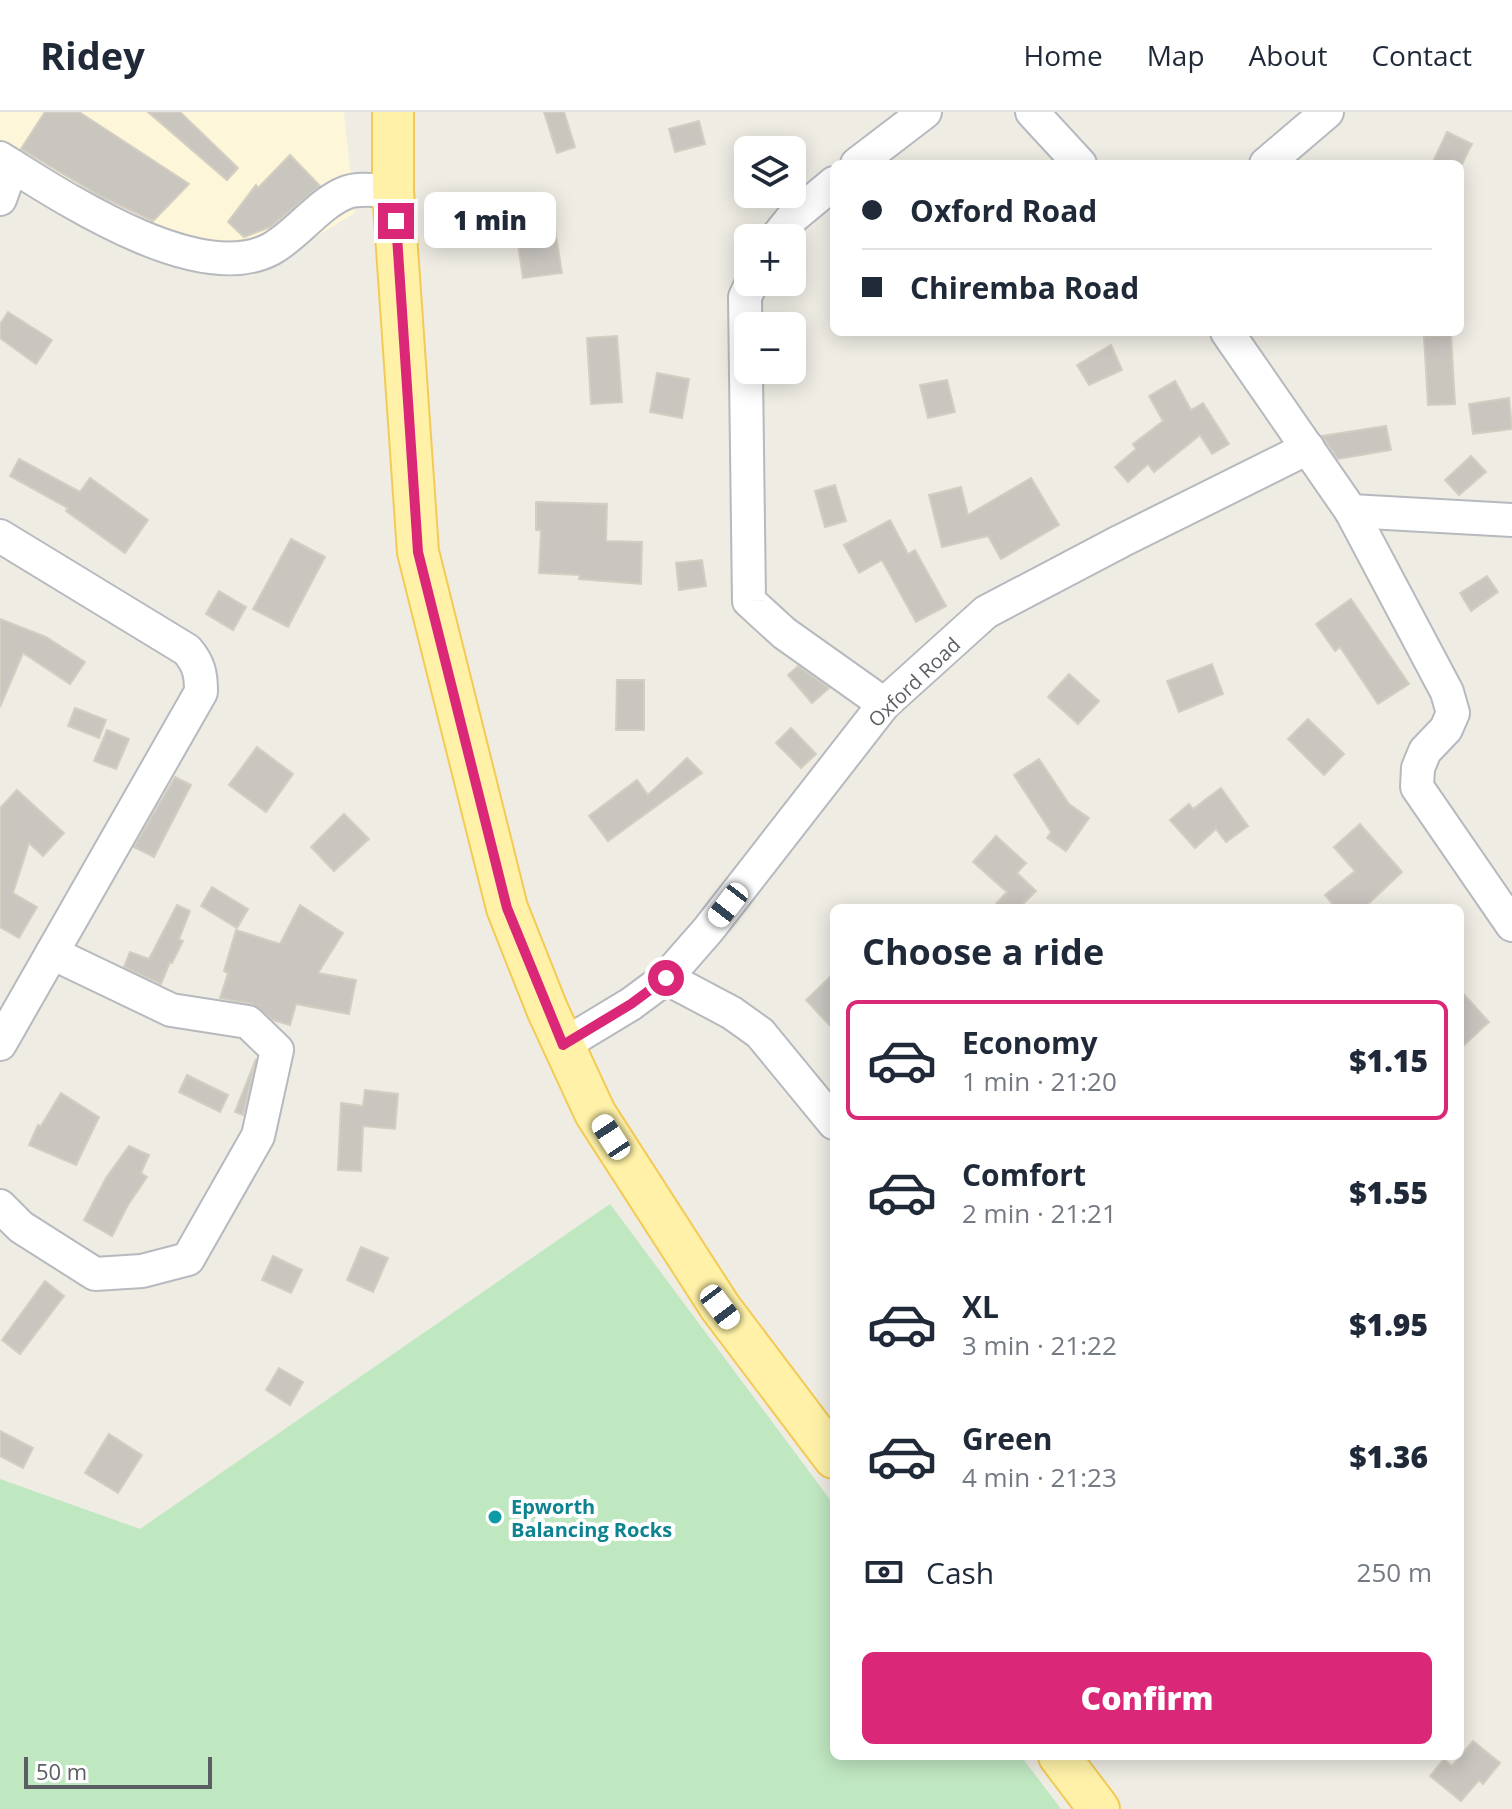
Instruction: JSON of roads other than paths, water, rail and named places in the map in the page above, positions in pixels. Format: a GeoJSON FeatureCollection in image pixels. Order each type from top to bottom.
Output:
{"type":"FeatureCollection","features":[{"type":"Feature","properties":{"kind":"main road"},"geometry":{"type":"LineString","coordinates":[[393,112],[393,191],[418,552],[507,908],[563,1045],[595,1113],[720,1307],[830,1453]]}},
{"type":"Feature","properties":{"kind":"main road"},"geometry":{"type":"LineString","coordinates":[[1062,1760],[1099,1809]]}},
{"type":"Feature","properties":{"kind":"street"},"geometry":{"type":"LineString","coordinates":[[862,160],[925,112]]}},
{"type":"Feature","properties":{"kind":"street"},"geometry":{"type":"LineString","coordinates":[[1032,112],[1076,160]]}},
{"type":"Feature","properties":{"kind":"street"},"geometry":{"type":"LineString","coordinates":[[1271,160],[1327,112]]}},
{"type":"Feature","properties":{"kind":"street"},"geometry":{"type":"LineString","coordinates":[[0,199],[6,162],[142,239],[193,253],[227,257],[267,251],[346,193],[358,190],[393,191]]}},
{"type":"Feature","properties":{"kind":"street"},"geometry":{"type":"LineString","coordinates":[[787,224],[830,186]]}},
{"type":"Feature","properties":{"kind":"street"},"geometry":{"type":"LineString","coordinates":[[745,296],[749,601],[784,633],[884,704]]}},
{"type":"Feature","properties":{"kind":"street"},"geometry":{"type":"LineString","coordinates":[[1230,336],[1351,511],[1447,692],[1453,713],[1446,729],[1425,751],[1418,768],[1417,787],[1512,925]]}},
{"type":"Feature","properties":{"kind":"street","name":"Oxford Road"},"geometry":{"type":"LineString","coordinates":[[563,1045],[631,1004],[666,978],[708,930],[884,704],[986,612],[1308,448]]}},
{"type":"Feature","properties":{"kind":"street"},"geometry":{"type":"LineString","coordinates":[[1351,511],[1512,520]]}},
{"type":"Feature","properties":{"kind":"street"},"geometry":{"type":"LineString","coordinates":[[0,536],[174,642],[196,661],[201,673],[201,692],[194,707],[0,1044]]}},
{"type":"Feature","properties":{"kind":"street"},"geometry":{"type":"LineString","coordinates":[[0,1206],[21,1227],[95,1274],[142,1271],[188,1259],[258,1136],[277,1050],[248,1022],[171,1010],[52,953]]}},
{"type":"Feature","properties":{"kind":"street"},"geometry":{"type":"LineString","coordinates":[[666,978],[732,1013],[760,1033],[830,1118]]}},
{"type":"Feature","properties":{"kind":"place","name":"Epworth Balancing Rocks"},"geometry":{"type":"Point","coordinates":[495,1517]}}]}
